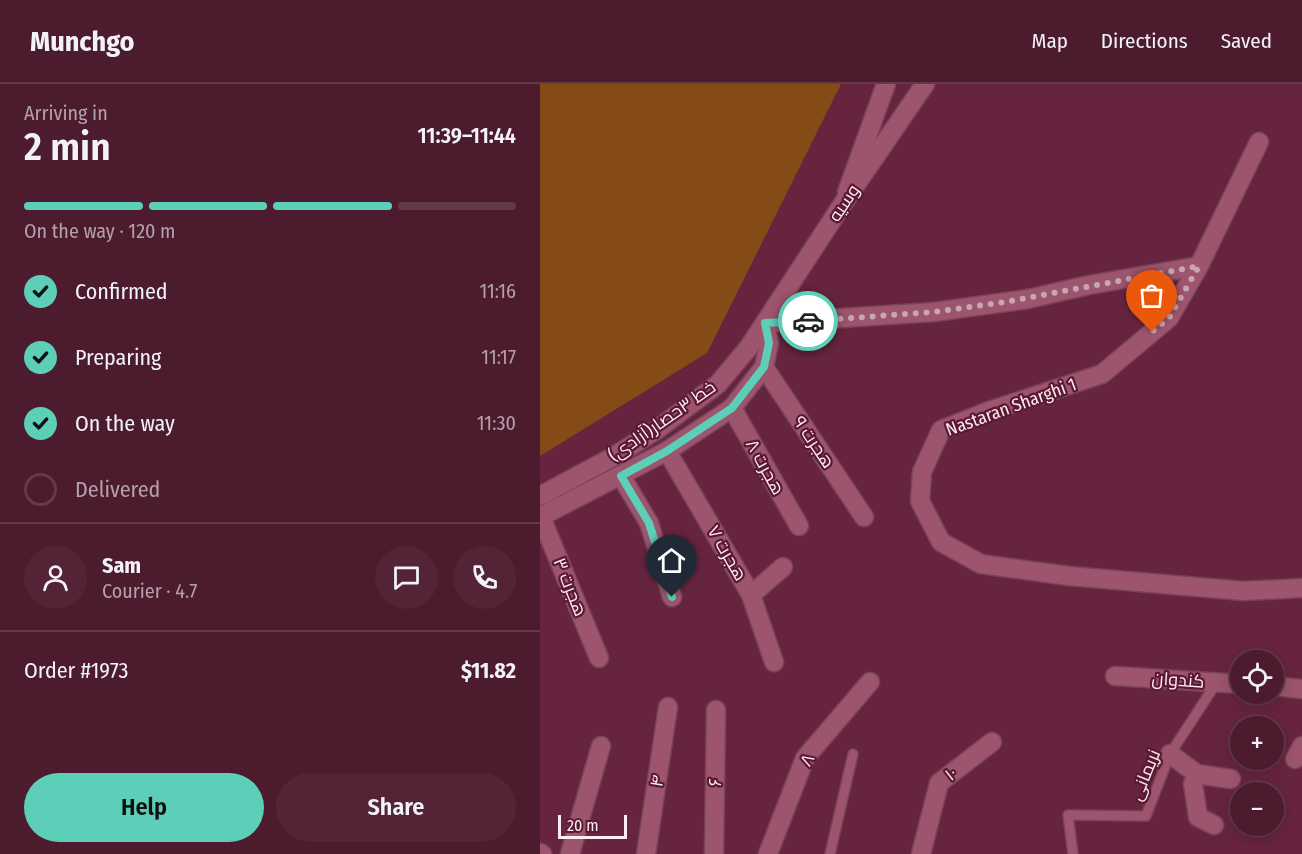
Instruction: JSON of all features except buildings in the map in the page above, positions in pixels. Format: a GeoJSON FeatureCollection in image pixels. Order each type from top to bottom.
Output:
{"type":"FeatureCollection","features":[{"type":"Feature","properties":{"kind":"street"},"geometry":{"type":"LineString","coordinates":[[844,202],[886,84]]}},
{"type":"Feature","properties":{"kind":"street","name":"وسیه"},"geometry":{"type":"LineString","coordinates":[[765,323],[925,84]]}},
{"type":"Feature","properties":{"kind":"street","name":"Nastaran Sharghi 1"},"geometry":{"type":"LineString","coordinates":[[1259,142],[1199,266],[1169,318],[1102,374],[989,411],[941,430],[922,472],[920,501],[941,542],[981,564],[1069,576],[1244,591],[1302,588]]}},
{"type":"Feature","properties":{"kind":"street"},"geometry":{"type":"LineString","coordinates":[[541,517],[667,451],[732,408],[764,367],[769,343],[765,323],[934,312],[1028,298],[1199,266]]}},
{"type":"Feature","properties":{"kind":"street","name":"خط ۳حصار(آزادی)"},"geometry":{"type":"LineString","coordinates":[[540,496],[611,458],[655,430],[718,384],[749,347],[765,323]]}},
{"type":"Feature","properties":{"kind":"street","name":"هجرت ۹"},"geometry":{"type":"LineString","coordinates":[[764,367],[864,517]]}},
{"type":"Feature","properties":{"kind":"street","name":"هجرت ۸"},"geometry":{"type":"LineString","coordinates":[[732,408],[799,526]]}},
{"type":"Feature","properties":{"kind":"street","name":"هجرت ۷"},"geometry":{"type":"LineString","coordinates":[[667,451],[751,595],[774,662]]}},
{"type":"Feature","properties":{"kind":"street"},"geometry":{"type":"LineString","coordinates":[[621,476],[649,523],[672,597]]}},
{"type":"Feature","properties":{"kind":"street","name":"هجرت ۳"},"geometry":{"type":"LineString","coordinates":[[541,517],[599,658]]}},
{"type":"Feature","properties":{"kind":"street"},"geometry":{"type":"LineString","coordinates":[[751,595],[783,567]]}},
{"type":"Feature","properties":{"kind":"street","name":"کندوان"},"geometry":{"type":"LineString","coordinates":[[1115,676],[1230,683]]}},
{"type":"Feature","properties":{"kind":"street","name":"۸"},"geometry":{"type":"LineString","coordinates":[[768,854],[805,758],[870,682]]}},
{"type":"Feature","properties":{"kind":"street"},"geometry":{"type":"LineString","coordinates":[[1284,688],[1302,689]]}},
{"type":"Feature","properties":{"kind":"street","name":"۴"},"geometry":{"type":"LineString","coordinates":[[646,854],[668,707]]}},
{"type":"Feature","properties":{"kind":"street","name":"۶"},"geometry":{"type":"LineString","coordinates":[[714,854],[716,710]]}},
{"type":"Feature","properties":{"kind":"street","name":"۱۰"},"geometry":{"type":"LineString","coordinates":[[921,854],[939,783],[992,742]]}},
{"type":"Feature","properties":{"kind":"street"},"geometry":{"type":"LineString","coordinates":[[570,854],[601,746]]}},
{"type":"Feature","properties":{"kind":"street"},"geometry":{"type":"LineString","coordinates":[[1170,754],[1197,774],[1231,779]]}},
{"type":"Feature","properties":{"kind":"street"},"geometry":{"type":"LineString","coordinates":[[1197,774],[1193,784],[1198,817],[1214,825]]}},
{"type":"Feature","properties":{"kind":"lane","name":"نریمانی"},"geometry":{"type":"LineString","coordinates":[[1073,854],[1068,815],[1146,816],[1170,754],[1217,682]]}},
{"type":"Feature","properties":{"kind":"lane"},"geometry":{"type":"LineString","coordinates":[[830,854],[853,754]]}},
{"type":"Feature","properties":{"kind":"shaded area"},"geometry":{"type":"Polygon","coordinates":[[[540,84],[841,84],[707,353],[540,456],[540,84]]]}},
{"type":"Feature","properties":{"kind":"way so far"},"geometry":{"type":"LineString","coordinates":[[808,321],[934,312],[1005,302],[1199,266],[1169,318],[1152,332]]}},
{"type":"Feature","properties":{"kind":"route"},"geometry":{"type":"LineString","coordinates":[[672,597],[649,523],[621,476],[667,451],[732,408],[764,367],[769,343],[765,323],[808,321]]}}]}
